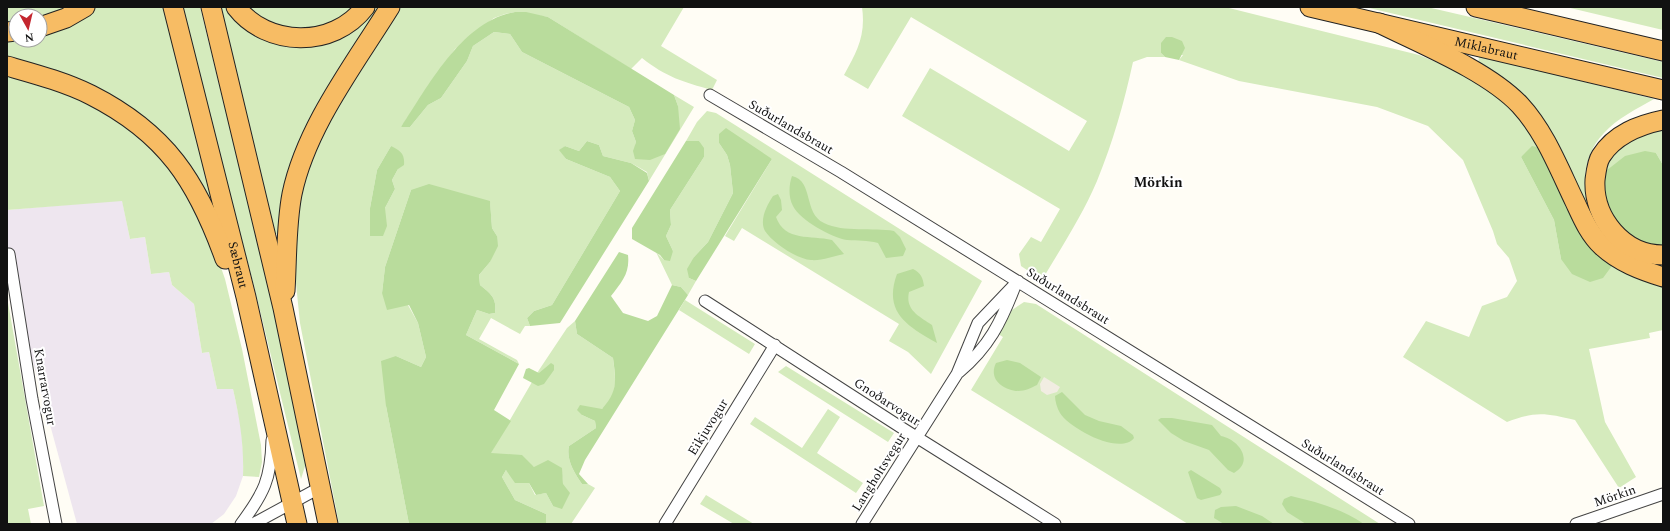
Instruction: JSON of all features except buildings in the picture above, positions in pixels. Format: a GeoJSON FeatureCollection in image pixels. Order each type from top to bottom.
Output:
{"type":"FeatureCollection","features":[{"type":"Feature","properties":{"kind":"highway"},"geometry":{"type":"LineString","coordinates":[[48,24],[66,18],[85,7]]}},
{"type":"Feature","properties":{"kind":"highway","name":"Sæbraut"},"geometry":{"type":"LineString","coordinates":[[173,7],[246,297],[273,423],[297,524]]}},
{"type":"Feature","properties":{"kind":"highway"},"geometry":{"type":"LineString","coordinates":[[211,7],[283,308],[328,524]]}},
{"type":"Feature","properties":{"kind":"highway"},"geometry":{"type":"LineString","coordinates":[[236,7],[242,14],[259,27],[279,36],[301,39],[324,35],[344,26],[365,7]]}},
{"type":"Feature","properties":{"kind":"highway"},"geometry":{"type":"LineString","coordinates":[[283,308],[289,213],[292,194],[303,155],[327,108],[390,7]]}},
{"type":"Feature","properties":{"kind":"highway","name":"Miklabraut"},"geometry":{"type":"LineString","coordinates":[[1310,7],[1663,90]]}},
{"type":"Feature","properties":{"kind":"highway"},"geometry":{"type":"LineString","coordinates":[[1476,7],[1663,51]]}},
{"type":"Feature","properties":{"kind":"highway"},"geometry":{"type":"LineString","coordinates":[[1379,23],[1462,65],[1498,87],[1519,105],[1546,144],[1587,228],[1601,245],[1618,258],[1642,271],[1663,277]]}},
{"type":"Feature","properties":{"kind":"highway"},"geometry":{"type":"LineString","coordinates":[[7,66],[90,94],[139,124],[160,142],[174,158],[190,181],[215,231],[228,268],[246,297]]}},
{"type":"Feature","properties":{"kind":"highway"},"geometry":{"type":"LineString","coordinates":[[1663,120],[1637,126],[1624,133],[1601,156],[1596,173],[1595,187],[1597,204],[1602,217],[1612,231],[1623,241],[1638,250],[1663,255]]}},
{"type":"Feature","properties":{"kind":"highway"},"geometry":{"type":"LineString","coordinates":[[1642,271],[1663,272]]}},
{"type":"Feature","properties":{"kind":"street","name":"Suðurlandsbraut"},"geometry":{"type":"LineString","coordinates":[[710,95],[841,172],[1409,524]]}},
{"type":"Feature","properties":{"kind":"street","name":"Knarrarvogur"},"geometry":{"type":"LineString","coordinates":[[9,254],[32,399],[56,524]]}},
{"type":"Feature","properties":{"kind":"street","name":"Langholtsvegur"},"geometry":{"type":"LineString","coordinates":[[957,374],[973,360],[991,338],[999,324],[1018,281]]}},
{"type":"Feature","properties":{"kind":"street","name":"Langholtsvegur"},"geometry":{"type":"LineString","coordinates":[[862,524],[957,374],[978,323],[1018,281]]}},
{"type":"Feature","properties":{"kind":"street","name":"Gnoðarvogur"},"geometry":{"type":"LineString","coordinates":[[705,301],[1055,524]]}},
{"type":"Feature","properties":{"kind":"street","name":"Eikjuvogur"},"geometry":{"type":"LineString","coordinates":[[665,524],[775,346]]}},
{"type":"Feature","properties":{"kind":"street"},"geometry":{"type":"LineString","coordinates":[[241,524],[261,496],[266,485],[272,457],[273,423]]}},
{"type":"Feature","properties":{"kind":"street"},"geometry":{"type":"LineString","coordinates":[[253,524],[321,487]]}},
{"type":"Feature","properties":{"kind":"street","name":"Mörkin"},"geometry":{"type":"LineString","coordinates":[[1576,524],[1663,494]]}},
{"type":"Feature","properties":{"kind":"shaded area"},"geometry":{"type":"Polygon","coordinates":[[[122,200],[130,239],[145,237],[151,274],[169,272],[172,285],[194,304],[202,353],[209,352],[217,389],[233,389],[241,426],[243,476],[236,496],[224,514],[211,524],[77,524],[7,266],[7,210],[122,200]]]}},
{"type":"Feature","properties":{"kind":"shaded area"},"geometry":{"type":"Polygon","coordinates":[[[1044,377],[1060,387],[1057,392],[1047,395],[1041,391],[1040,384],[1044,377]]]}},
{"type":"Feature","properties":{"kind":"green space"},"geometry":{"type":"Polygon","coordinates":[[[7,7],[70,7],[48,16],[48,8],[8,8],[7,24],[7,7]]]}},
{"type":"Feature","properties":{"kind":"green space"},"geometry":{"type":"Polygon","coordinates":[[[95,7],[164,7],[216,217],[201,187],[161,132],[119,101],[7,59],[7,35],[8,48],[48,48],[48,30],[89,15],[95,7]]]}},
{"type":"Feature","properties":{"kind":"green space"},"geometry":{"type":"Polygon","coordinates":[[[181,7],[200,7],[268,283],[307,460],[301,479],[254,286],[181,7]]]}},
{"type":"Feature","properties":{"kind":"green space"},"geometry":{"type":"Polygon","coordinates":[[[216,7],[225,7],[256,36],[292,45],[370,7],[381,7],[325,94],[292,159],[281,198],[278,234],[272,234],[216,7]]]}},
{"type":"Feature","properties":{"kind":"green space"},"geometry":{"type":"Polygon","coordinates":[[[240,7],[358,7],[324,29],[278,31],[240,7]]]}},
{"type":"Feature","properties":{"kind":"green space"},"geometry":{"type":"Polygon","coordinates":[[[401,7],[684,7],[661,46],[717,80],[712,90],[683,81],[667,74],[642,58],[631,69],[548,17],[515,12],[494,18],[455,49],[401,127],[410,127],[428,105],[441,98],[467,61],[473,46],[494,32],[510,34],[522,52],[629,107],[635,120],[632,131],[636,142],[634,151],[678,106],[674,95],[694,107],[649,181],[647,172],[631,163],[603,156],[599,145],[587,141],[579,151],[565,146],[560,150],[566,159],[610,177],[620,191],[552,305],[534,311],[527,318],[530,326],[525,326],[520,334],[491,318],[479,339],[517,360],[519,364],[466,335],[477,310],[489,314],[495,313],[494,300],[480,285],[479,275],[490,262],[497,236],[492,228],[490,202],[411,190],[385,267],[382,293],[408,305],[418,323],[426,357],[421,367],[396,356],[386,406],[409,524],[339,524],[300,323],[294,264],[295,217],[306,169],[334,113],[401,7]],[[391,146],[377,170],[370,208],[385,208],[395,189],[392,180],[398,169],[391,146]]]}},
{"type":"Feature","properties":{"kind":"green space"},"geometry":{"type":"Polygon","coordinates":[[[862,7],[1225,7],[1419,55],[1484,82],[1525,121],[1541,148],[1521,157],[1554,220],[1561,259],[1614,263],[1663,284],[1663,330],[1649,333],[1650,338],[1589,349],[1605,422],[1636,477],[1619,488],[1575,420],[1541,414],[1525,416],[1507,422],[1403,357],[1426,321],[1469,337],[1482,306],[1507,297],[1517,281],[1509,258],[1497,244],[1463,160],[1428,126],[1377,107],[1239,81],[1179,60],[1183,55],[1161,53],[1165,57],[1147,57],[1133,62],[1118,122],[1097,181],[1078,219],[1042,280],[1021,266],[1019,254],[1031,237],[1041,242],[1060,209],[902,116],[930,68],[1069,151],[1087,121],[911,17],[868,89],[844,75],[859,43],[863,26],[862,7]]]}},
{"type":"Feature","properties":{"kind":"green space"},"geometry":{"type":"Polygon","coordinates":[[[1365,7],[1427,7],[1663,62],[1663,78],[1365,7]]]}},
{"type":"Feature","properties":{"kind":"green space"},"geometry":{"type":"Polygon","coordinates":[[[1566,7],[1663,7],[1663,30],[1566,7]]]}},
{"type":"Feature","properties":{"kind":"green space"},"geometry":{"type":"Polygon","coordinates":[[[515,12],[526,12],[548,17],[674,95],[678,106],[680,129],[665,154],[650,160],[635,159],[633,151],[636,142],[632,131],[635,120],[629,107],[522,52],[510,34],[494,32],[473,46],[467,61],[441,98],[428,105],[410,127],[401,127],[435,75],[463,41],[479,28],[496,18],[515,12]]]}},
{"type":"Feature","properties":{"kind":"green space"},"geometry":{"type":"Polygon","coordinates":[[[1166,37],[1172,37],[1182,41],[1185,48],[1179,60],[1165,57],[1161,53],[1161,43],[1166,37]]]}},
{"type":"Feature","properties":{"kind":"green space"},"geometry":{"type":"Polygon","coordinates":[[[1479,56],[1654,99],[1628,114],[1604,133],[1590,154],[1586,167],[1585,180],[1588,206],[1601,228],[1620,240],[1663,260],[1663,266],[1632,261],[1591,225],[1572,182],[1478,65],[1479,56]]]}},
{"type":"Feature","properties":{"kind":"green space"},"geometry":{"type":"Polygon","coordinates":[[[7,74],[76,98],[119,118],[149,140],[202,213],[225,279],[242,349],[261,445],[262,462],[259,477],[243,476],[241,432],[233,389],[217,389],[209,352],[202,353],[194,304],[172,285],[169,272],[151,274],[145,237],[130,239],[122,201],[7,210],[7,74]]]}},
{"type":"Feature","properties":{"kind":"green space"},"geometry":{"type":"Polygon","coordinates":[[[707,111],[716,113],[982,281],[931,374],[908,352],[889,341],[899,324],[742,228],[734,241],[725,236],[772,159],[719,143],[727,155],[730,165],[733,193],[708,242],[694,257],[689,278],[696,281],[688,295],[681,287],[672,285],[656,252],[664,260],[673,251],[666,236],[671,225],[670,210],[704,157],[699,141],[686,141],[697,122],[707,111]]]}},
{"type":"Feature","properties":{"kind":"green space"},"geometry":{"type":"Polygon","coordinates":[[[726,128],[772,159],[696,281],[689,278],[687,269],[694,257],[708,242],[733,193],[730,165],[727,155],[719,143],[719,134],[726,128]]]}},
{"type":"Feature","properties":{"kind":"green space"},"geometry":{"type":"Polygon","coordinates":[[[1663,130],[1663,165],[1656,153],[1602,174],[1615,149],[1645,131],[1663,130]]]}},
{"type":"Feature","properties":{"kind":"green space"},"geometry":{"type":"Polygon","coordinates":[[[587,141],[599,145],[603,156],[631,163],[647,173],[649,181],[560,323],[530,326],[527,318],[534,311],[552,305],[620,191],[610,177],[566,159],[559,150],[565,146],[579,151],[587,141]]]}},
{"type":"Feature","properties":{"kind":"green space"},"geometry":{"type":"Polygon","coordinates":[[[686,141],[699,141],[704,148],[704,157],[670,210],[671,225],[666,236],[673,251],[670,261],[664,260],[660,255],[632,239],[632,228],[686,141]]]}},
{"type":"Feature","properties":{"kind":"green space"},"geometry":{"type":"Polygon","coordinates":[[[391,146],[403,155],[404,165],[398,169],[392,180],[395,189],[385,208],[387,226],[383,236],[370,236],[370,208],[377,170],[391,146]]]}},
{"type":"Feature","properties":{"kind":"green space"},"geometry":{"type":"Polygon","coordinates":[[[1532,146],[1541,148],[1576,220],[1579,233],[1601,256],[1614,263],[1603,278],[1590,282],[1572,274],[1561,259],[1554,220],[1521,157],[1532,146]]]}},
{"type":"Feature","properties":{"kind":"green space"},"geometry":{"type":"Polygon","coordinates":[[[1645,151],[1656,153],[1663,165],[1663,247],[1638,240],[1624,231],[1608,211],[1604,198],[1602,174],[1625,156],[1645,151]]]}},
{"type":"Feature","properties":{"kind":"green space"},"geometry":{"type":"Polygon","coordinates":[[[792,176],[799,179],[803,184],[810,205],[817,218],[824,223],[840,228],[894,231],[900,237],[906,249],[903,256],[886,258],[878,243],[841,239],[817,228],[802,217],[791,202],[790,183],[792,176]]]}},
{"type":"Feature","properties":{"kind":"green space"},"geometry":{"type":"Polygon","coordinates":[[[429,184],[490,201],[492,228],[497,236],[498,246],[490,262],[479,275],[480,285],[494,300],[495,313],[489,314],[477,310],[466,335],[519,364],[494,410],[511,421],[491,453],[522,455],[534,467],[548,460],[562,468],[563,484],[570,493],[562,509],[553,506],[546,493],[536,495],[529,483],[515,483],[506,470],[502,477],[515,500],[546,514],[546,524],[409,524],[386,406],[381,361],[396,356],[421,367],[426,357],[418,323],[409,305],[387,310],[382,293],[385,267],[411,190],[429,184]]]}},
{"type":"Feature","properties":{"kind":"green space"},"geometry":{"type":"Polygon","coordinates":[[[778,194],[781,200],[782,210],[776,217],[780,225],[792,234],[832,240],[844,254],[819,260],[805,259],[798,257],[773,240],[763,227],[763,217],[773,196],[778,194]]]}},
{"type":"Feature","properties":{"kind":"green space"},"geometry":{"type":"Polygon","coordinates":[[[619,252],[628,255],[628,267],[622,282],[611,296],[623,313],[648,321],[657,316],[672,285],[681,287],[688,295],[585,460],[579,474],[588,484],[582,484],[570,461],[568,451],[569,446],[596,428],[595,421],[582,415],[577,410],[580,405],[602,409],[611,397],[615,385],[615,373],[613,358],[577,334],[575,321],[619,252]]]}},
{"type":"Feature","properties":{"kind":"green space"},"geometry":{"type":"Polygon","coordinates":[[[913,269],[921,276],[924,286],[909,292],[909,303],[914,312],[932,325],[937,343],[907,324],[900,316],[896,308],[893,298],[893,287],[897,274],[913,269]]]}},
{"type":"Feature","properties":{"kind":"green space"},"geometry":{"type":"Polygon","coordinates":[[[7,297],[44,506],[28,509],[31,524],[7,524],[7,297]]]}},
{"type":"Feature","properties":{"kind":"green space"},"geometry":{"type":"Polygon","coordinates":[[[685,300],[755,344],[749,354],[679,310],[685,300]]]}},
{"type":"Feature","properties":{"kind":"green space"},"geometry":{"type":"Polygon","coordinates":[[[1024,302],[1036,304],[1380,524],[1188,524],[971,390],[1003,337],[998,334],[1012,310],[1024,302]]]}},
{"type":"Feature","properties":{"kind":"green space"},"geometry":{"type":"Polygon","coordinates":[[[575,321],[577,334],[613,358],[615,387],[611,400],[606,406],[600,410],[582,415],[595,421],[596,428],[569,446],[568,451],[571,466],[582,484],[588,484],[595,488],[571,524],[546,524],[546,514],[515,500],[502,477],[506,470],[529,483],[535,495],[546,493],[553,506],[563,484],[561,468],[534,467],[490,454],[539,370],[567,328],[575,321]]]}},
{"type":"Feature","properties":{"kind":"green space"},"geometry":{"type":"Polygon","coordinates":[[[1007,360],[1020,363],[1041,377],[1037,385],[1026,390],[1018,391],[1002,386],[998,383],[994,374],[996,363],[1007,360]]]}},
{"type":"Feature","properties":{"kind":"green space"},"geometry":{"type":"Polygon","coordinates":[[[551,363],[554,365],[554,370],[544,384],[538,386],[523,378],[526,369],[529,368],[539,373],[551,363]]]}},
{"type":"Feature","properties":{"kind":"green space"},"geometry":{"type":"Polygon","coordinates":[[[786,366],[894,433],[888,442],[778,372],[786,366]]]}},
{"type":"Feature","properties":{"kind":"green space"},"geometry":{"type":"Polygon","coordinates":[[[1062,392],[1085,415],[1099,421],[1121,426],[1133,435],[1134,438],[1127,443],[1118,444],[1107,442],[1095,438],[1073,426],[1065,419],[1057,407],[1055,396],[1062,392]]]}},
{"type":"Feature","properties":{"kind":"green space"},"geometry":{"type":"Polygon","coordinates":[[[828,409],[840,417],[817,453],[863,483],[856,493],[750,424],[755,417],[802,448],[828,409]]]}},
{"type":"Feature","properties":{"kind":"green space"},"geometry":{"type":"Polygon","coordinates":[[[1161,418],[1172,418],[1212,425],[1221,436],[1233,441],[1238,446],[1244,457],[1243,463],[1234,473],[1228,470],[1209,450],[1184,441],[1171,433],[1158,420],[1161,418]]]}},
{"type":"Feature","properties":{"kind":"green space"},"geometry":{"type":"Polygon","coordinates":[[[1191,470],[1220,488],[1222,492],[1220,495],[1201,500],[1197,498],[1188,472],[1191,470]]]}},
{"type":"Feature","properties":{"kind":"green space"},"geometry":{"type":"Polygon","coordinates":[[[706,495],[754,524],[734,524],[700,504],[706,495]]]}},
{"type":"Feature","properties":{"kind":"green space"},"geometry":{"type":"Polygon","coordinates":[[[1291,496],[1329,507],[1347,514],[1364,524],[1306,524],[1287,512],[1282,504],[1284,499],[1291,496]]]}},
{"type":"Feature","properties":{"kind":"green space"},"geometry":{"type":"Polygon","coordinates":[[[1236,506],[1262,516],[1274,524],[1224,524],[1214,518],[1215,510],[1221,507],[1236,506]]]}},
{"type":"Feature","properties":{"kind":"district","name":"Mörkin"},"geometry":{"type":"Point","coordinates":[1158,182]}}]}
